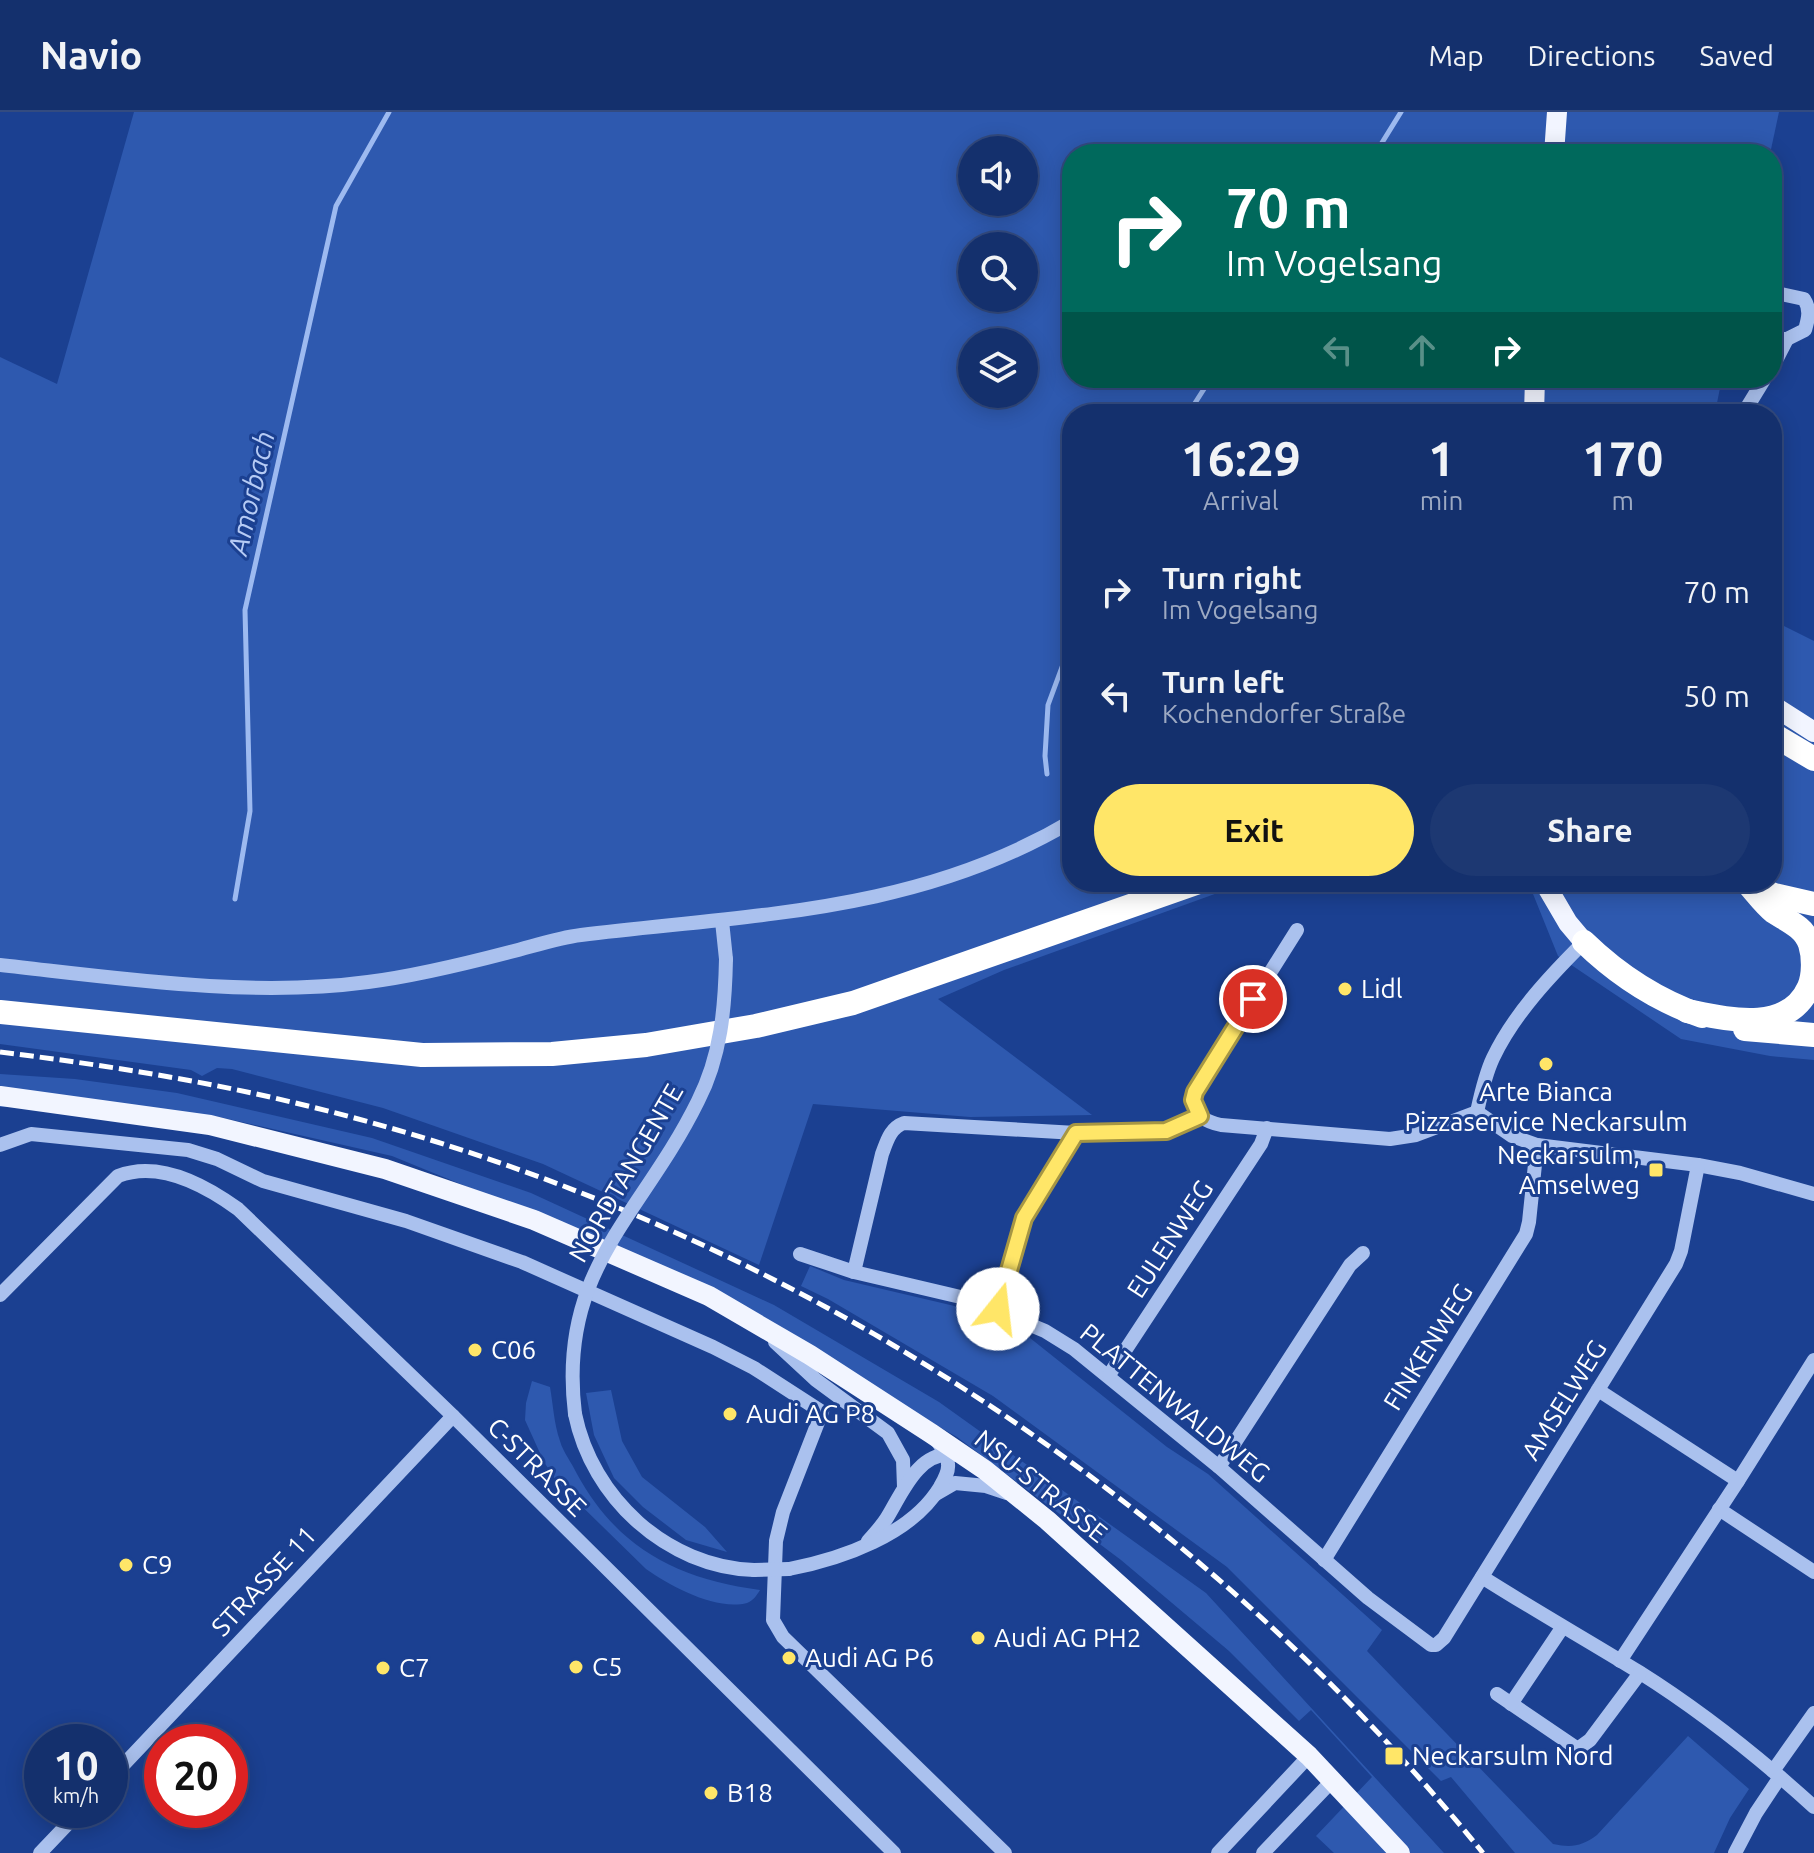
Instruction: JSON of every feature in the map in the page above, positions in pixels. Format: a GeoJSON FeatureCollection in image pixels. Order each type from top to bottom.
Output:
{"type":"FeatureCollection","features":[{"type":"Feature","properties":{"kind":"highway"},"geometry":{"type":"LineString","coordinates":[[1782,740],[1814,759]]}},
{"type":"Feature","properties":{"kind":"highway"},"geometry":{"type":"LineString","coordinates":[[0,1012],[422,1055],[552,1054],[646,1045],[756,1026],[853,1003],[1170,892]]}},
{"type":"Feature","properties":{"kind":"highway"},"geometry":{"type":"LineString","coordinates":[[1687,1011],[1748,1021],[1767,1019],[1785,1014],[1807,992],[1813,970],[1810,943],[1801,930],[1772,911],[1754,892]]}},
{"type":"Feature","properties":{"kind":"highway"},"geometry":{"type":"LineString","coordinates":[[1767,892],[1813,908]]}},
{"type":"Feature","properties":{"kind":"highway"},"geometry":{"type":"LineString","coordinates":[[1584,942],[1631,982],[1687,1011],[1749,1030],[1814,1035]]}},
{"type":"Feature","properties":{"kind":"main road"},"geometry":{"type":"LineString","coordinates":[[1555,144],[1557,112]]}},
{"type":"Feature","properties":{"kind":"main road"},"geometry":{"type":"LineString","coordinates":[[1782,711],[1814,732]]}},
{"type":"Feature","properties":{"kind":"main road"},"geometry":{"type":"LineString","coordinates":[[1550,892],[1568,923],[1584,942]]}},
{"type":"Feature","properties":{"kind":"main road","name":"NSU-STRASSE"},"geometry":{"type":"LineString","coordinates":[[0,1096],[210,1125],[385,1169],[534,1220],[709,1296],[810,1355],[932,1434],[1016,1495],[1309,1756],[1400,1853]]}},
{"type":"Feature","properties":{"kind":"street"},"geometry":{"type":"LineString","coordinates":[[1804,299],[1814,285]]}},
{"type":"Feature","properties":{"kind":"street"},"geometry":{"type":"LineString","coordinates":[[1782,294],[1804,299],[1809,318],[1809,331],[1782,338]]}},
{"type":"Feature","properties":{"kind":"street"},"geometry":{"type":"LineString","coordinates":[[0,965],[220,986],[310,988],[371,982],[576,936],[792,913],[867,900],[960,873],[1062,827]]}},
{"type":"Feature","properties":{"kind":"street","name":"NORDTANGENTE"},"geometry":{"type":"LineString","coordinates":[[722,921],[726,959],[725,1005],[719,1041],[700,1098],[604,1251],[582,1304],[572,1348],[571,1380],[579,1436],[600,1479],[631,1517],[675,1549],[723,1566],[754,1570],[789,1569],[841,1556],[898,1530],[936,1494]]}},
{"type":"Feature","properties":{"kind":"street"},"geometry":{"type":"LineString","coordinates":[[1297,930],[1195,1092],[1193,1100],[1200,1116],[1221,1125],[1390,1139],[1416,1135],[1477,1112]]}},
{"type":"Feature","properties":{"kind":"street"},"geometry":{"type":"LineString","coordinates":[[1477,1112],[1486,1075],[1504,1039],[1537,993],[1584,942]]}},
{"type":"Feature","properties":{"kind":"street"},"geometry":{"type":"LineString","coordinates":[[1477,1112],[1512,1136],[1537,1145],[1698,1165],[1740,1173],[1814,1194]]}},
{"type":"Feature","properties":{"kind":"street"},"geometry":{"type":"LineString","coordinates":[[854,1272],[882,1154],[888,1137],[898,1125],[1076,1133],[1158,1132],[1184,1125],[1200,1116]]}},
{"type":"Feature","properties":{"kind":"street","name":"EULENWEG"},"geometry":{"type":"LineString","coordinates":[[1109,1375],[1261,1144],[1267,1128]]}},
{"type":"Feature","properties":{"kind":"street"},"geometry":{"type":"LineString","coordinates":[[998,1309],[1024,1218],[1076,1133]]}},
{"type":"Feature","properties":{"kind":"street"},"geometry":{"type":"LineString","coordinates":[[0,1145],[31,1134],[188,1150],[217,1159],[263,1181],[406,1221],[522,1262],[713,1347],[754,1368],[822,1412],[783,1512],[776,1541],[773,1620],[783,1637],[1005,1853]]}},
{"type":"Feature","properties":{"kind":"street","name":"FINKENWEG"},"geometry":{"type":"LineString","coordinates":[[1324,1560],[1526,1234],[1537,1145]]}},
{"type":"Feature","properties":{"kind":"street","name":"AMSELWEG"},"geometry":{"type":"LineString","coordinates":[[1436,1645],[1444,1638],[1676,1264],[1698,1165]]}},
{"type":"Feature","properties":{"kind":"street","name":"C-STRASSE"},"geometry":{"type":"LineString","coordinates":[[0,1295],[118,1176],[144,1170],[208,1187],[228,1202],[453,1416],[894,1853]]}},
{"type":"Feature","properties":{"kind":"street"},"geometry":{"type":"LineString","coordinates":[[1219,1467],[1350,1265],[1363,1253]]}},
{"type":"Feature","properties":{"kind":"street","name":"PLATTENWALDWEG"},"geometry":{"type":"LineString","coordinates":[[800,1254],[854,1272],[969,1299],[1045,1331],[1109,1375],[1368,1598],[1431,1645],[1436,1645]]}},
{"type":"Feature","properties":{"kind":"street"},"geometry":{"type":"LineString","coordinates":[[754,1322],[816,1380],[888,1433],[903,1460],[904,1487]]}},
{"type":"Feature","properties":{"kind":"street"},"geometry":{"type":"LineString","coordinates":[[1620,1661],[1812,1368]]}},
{"type":"Feature","properties":{"kind":"street"},"geometry":{"type":"LineString","coordinates":[[1598,1390],[1738,1481]]}},
{"type":"Feature","properties":{"kind":"street","name":"STRASSE 11"},"geometry":{"type":"LineString","coordinates":[[128,1760],[453,1416]]}},
{"type":"Feature","properties":{"kind":"street"},"geometry":{"type":"LineString","coordinates":[[932,1434],[946,1454],[949,1465],[936,1494]]}},
{"type":"Feature","properties":{"kind":"street"},"geometry":{"type":"LineString","coordinates":[[865,1544],[887,1520],[904,1487],[925,1464],[946,1454],[968,1458]]}},
{"type":"Feature","properties":{"kind":"street"},"geometry":{"type":"LineString","coordinates":[[936,1494],[955,1483],[986,1486],[1016,1495]]}},
{"type":"Feature","properties":{"kind":"street"},"geometry":{"type":"LineString","coordinates":[[1719,1509],[1814,1572]]}},
{"type":"Feature","properties":{"kind":"street"},"geometry":{"type":"LineString","coordinates":[[1482,1577],[1640,1673],[1709,1720],[1814,1807]]}},
{"type":"Feature","properties":{"kind":"street"},"geometry":{"type":"LineString","coordinates":[[1511,1704],[1562,1628]]}},
{"type":"Feature","properties":{"kind":"street"},"geometry":{"type":"LineString","coordinates":[[1497,1694],[1579,1748],[1590,1740],[1640,1673]]}},
{"type":"Feature","properties":{"kind":"street"},"geometry":{"type":"LineString","coordinates":[[1735,1853],[1776,1774],[1814,1713]]}},
{"type":"Feature","properties":{"kind":"street"},"geometry":{"type":"LineString","coordinates":[[1218,1853],[1309,1756]]}},
{"type":"Feature","properties":{"kind":"street"},"geometry":{"type":"LineString","coordinates":[[1263,1853],[1333,1780]]}},
{"type":"Feature","properties":{"kind":"street"},"geometry":{"type":"LineString","coordinates":[[40,1853],[64,1828]]}},
{"type":"Feature","properties":{"kind":"shaded area"},"geometry":{"type":"Polygon","coordinates":[[[134,112],[1779,112],[1772,144],[1062,144],[1062,388],[1720,388],[1717,404],[1062,404],[1062,892],[1220,892],[1004,970],[938,999],[1092,1115],[970,1117],[813,1104],[759,1265],[543,1164],[383,1108],[232,1069],[217,1068],[202,1076],[191,1070],[0,1044],[0,357],[57,384],[134,112]]]}},
{"type":"Feature","properties":{"kind":"shaded area"},"geometry":{"type":"Polygon","coordinates":[[[1782,625],[1814,641],[1814,1060],[1770,1056],[1681,1039],[1558,956],[1532,892],[1782,892],[1782,625]]]}},
{"type":"Feature","properties":{"kind":"shaded area"},"geometry":{"type":"Polygon","coordinates":[[[0,1074],[75,1079],[177,1093],[372,1138],[531,1193],[774,1305],[939,1402],[1206,1593],[1444,1853],[1334,1853],[1316,1836],[1372,1777],[1311,1710],[1299,1721],[1229,1651],[1121,1560],[957,1437],[861,1382],[546,1219],[392,1156],[215,1116],[116,1106],[0,1107],[0,1074]]]}},
{"type":"Feature","properties":{"kind":"shaded area"},"geometry":{"type":"Polygon","coordinates":[[[810,1266],[844,1280],[980,1312],[1030,1338],[1167,1447],[1208,1474],[1382,1630],[1367,1651],[1553,1844],[1576,1845],[1597,1835],[1688,1736],[1749,1789],[1730,1818],[1714,1853],[1515,1853],[1451,1777],[1441,1781],[1227,1567],[993,1396],[801,1286],[810,1266]]]}},
{"type":"Feature","properties":{"kind":"shaded area"},"geometry":{"type":"Polygon","coordinates":[[[532,1381],[550,1387],[556,1428],[563,1449],[593,1500],[611,1522],[631,1541],[677,1568],[703,1578],[760,1590],[753,1599],[735,1605],[722,1603],[668,1583],[646,1569],[557,1482],[525,1420],[532,1381]]]}},
{"type":"Feature","properties":{"kind":"shaded area"},"geometry":{"type":"Polygon","coordinates":[[[611,1390],[622,1441],[642,1477],[705,1527],[727,1552],[686,1540],[643,1507],[614,1478],[594,1435],[586,1393],[611,1390]]]}},
{"type":"Feature","properties":{"kind":"waterway","name":"Amorbach"},"geometry":{"type":"LineString","coordinates":[[235,899],[250,811],[245,610],[336,206],[389,112]]}},
{"type":"Feature","properties":{"kind":"waterway"},"geometry":{"type":"LineString","coordinates":[[1381,144],[1401,112]]}},
{"type":"Feature","properties":{"kind":"waterway"},"geometry":{"type":"LineString","coordinates":[[1194,404],[1205,388]]}},
{"type":"Feature","properties":{"kind":"waterway"},"geometry":{"type":"LineString","coordinates":[[1047,774],[1048,705],[1062,667]]}},
{"type":"Feature","properties":{"kind":"railway"},"geometry":{"type":"LineString","coordinates":[[0,1052],[155,1074],[270,1097],[478,1155],[644,1219],[803,1295],[956,1384],[1102,1485],[1238,1597],[1366,1720],[1483,1853]]}},
{"type":"Feature","properties":{"kind":"place","name":"Lidl"},"geometry":{"type":"Point","coordinates":[1345,989]}},
{"type":"Feature","properties":{"kind":"place","name":"Arte Bianca Pizzaservice Neckarsulm"},"geometry":{"type":"Point","coordinates":[1546,1064]}},
{"type":"Feature","properties":{"kind":"place","name":"Neckarsulm, Amselweg"},"geometry":{"type":"Point","coordinates":[1656,1170]}},
{"type":"Feature","properties":{"kind":"place","name":"C06"},"geometry":{"type":"Point","coordinates":[475,1350]}},
{"type":"Feature","properties":{"kind":"place","name":"Audi AG P8"},"geometry":{"type":"Point","coordinates":[730,1414]}},
{"type":"Feature","properties":{"kind":"place","name":"C9"},"geometry":{"type":"Point","coordinates":[126,1565]}},
{"type":"Feature","properties":{"kind":"place","name":"Audi AG PH2"},"geometry":{"type":"Point","coordinates":[978,1638]}},
{"type":"Feature","properties":{"kind":"place","name":"Audi AG P6"},"geometry":{"type":"Point","coordinates":[789,1658]}},
{"type":"Feature","properties":{"kind":"place","name":"C5"},"geometry":{"type":"Point","coordinates":[576,1667]}},
{"type":"Feature","properties":{"kind":"place","name":"C7"},"geometry":{"type":"Point","coordinates":[383,1668]}},
{"type":"Feature","properties":{"kind":"place","name":"Neckarsulm Nord"},"geometry":{"type":"Point","coordinates":[1394,1756]}},
{"type":"Feature","properties":{"kind":"place","name":"B18"},"geometry":{"type":"Point","coordinates":[711,1793]}},
{"type":"Feature","properties":{"kind":"route"},"geometry":{"type":"LineString","coordinates":[[998,1309],[1024,1218],[1076,1133],[1166,1131],[1200,1116],[1194,1106],[1195,1092],[1253,999]]}}]}
